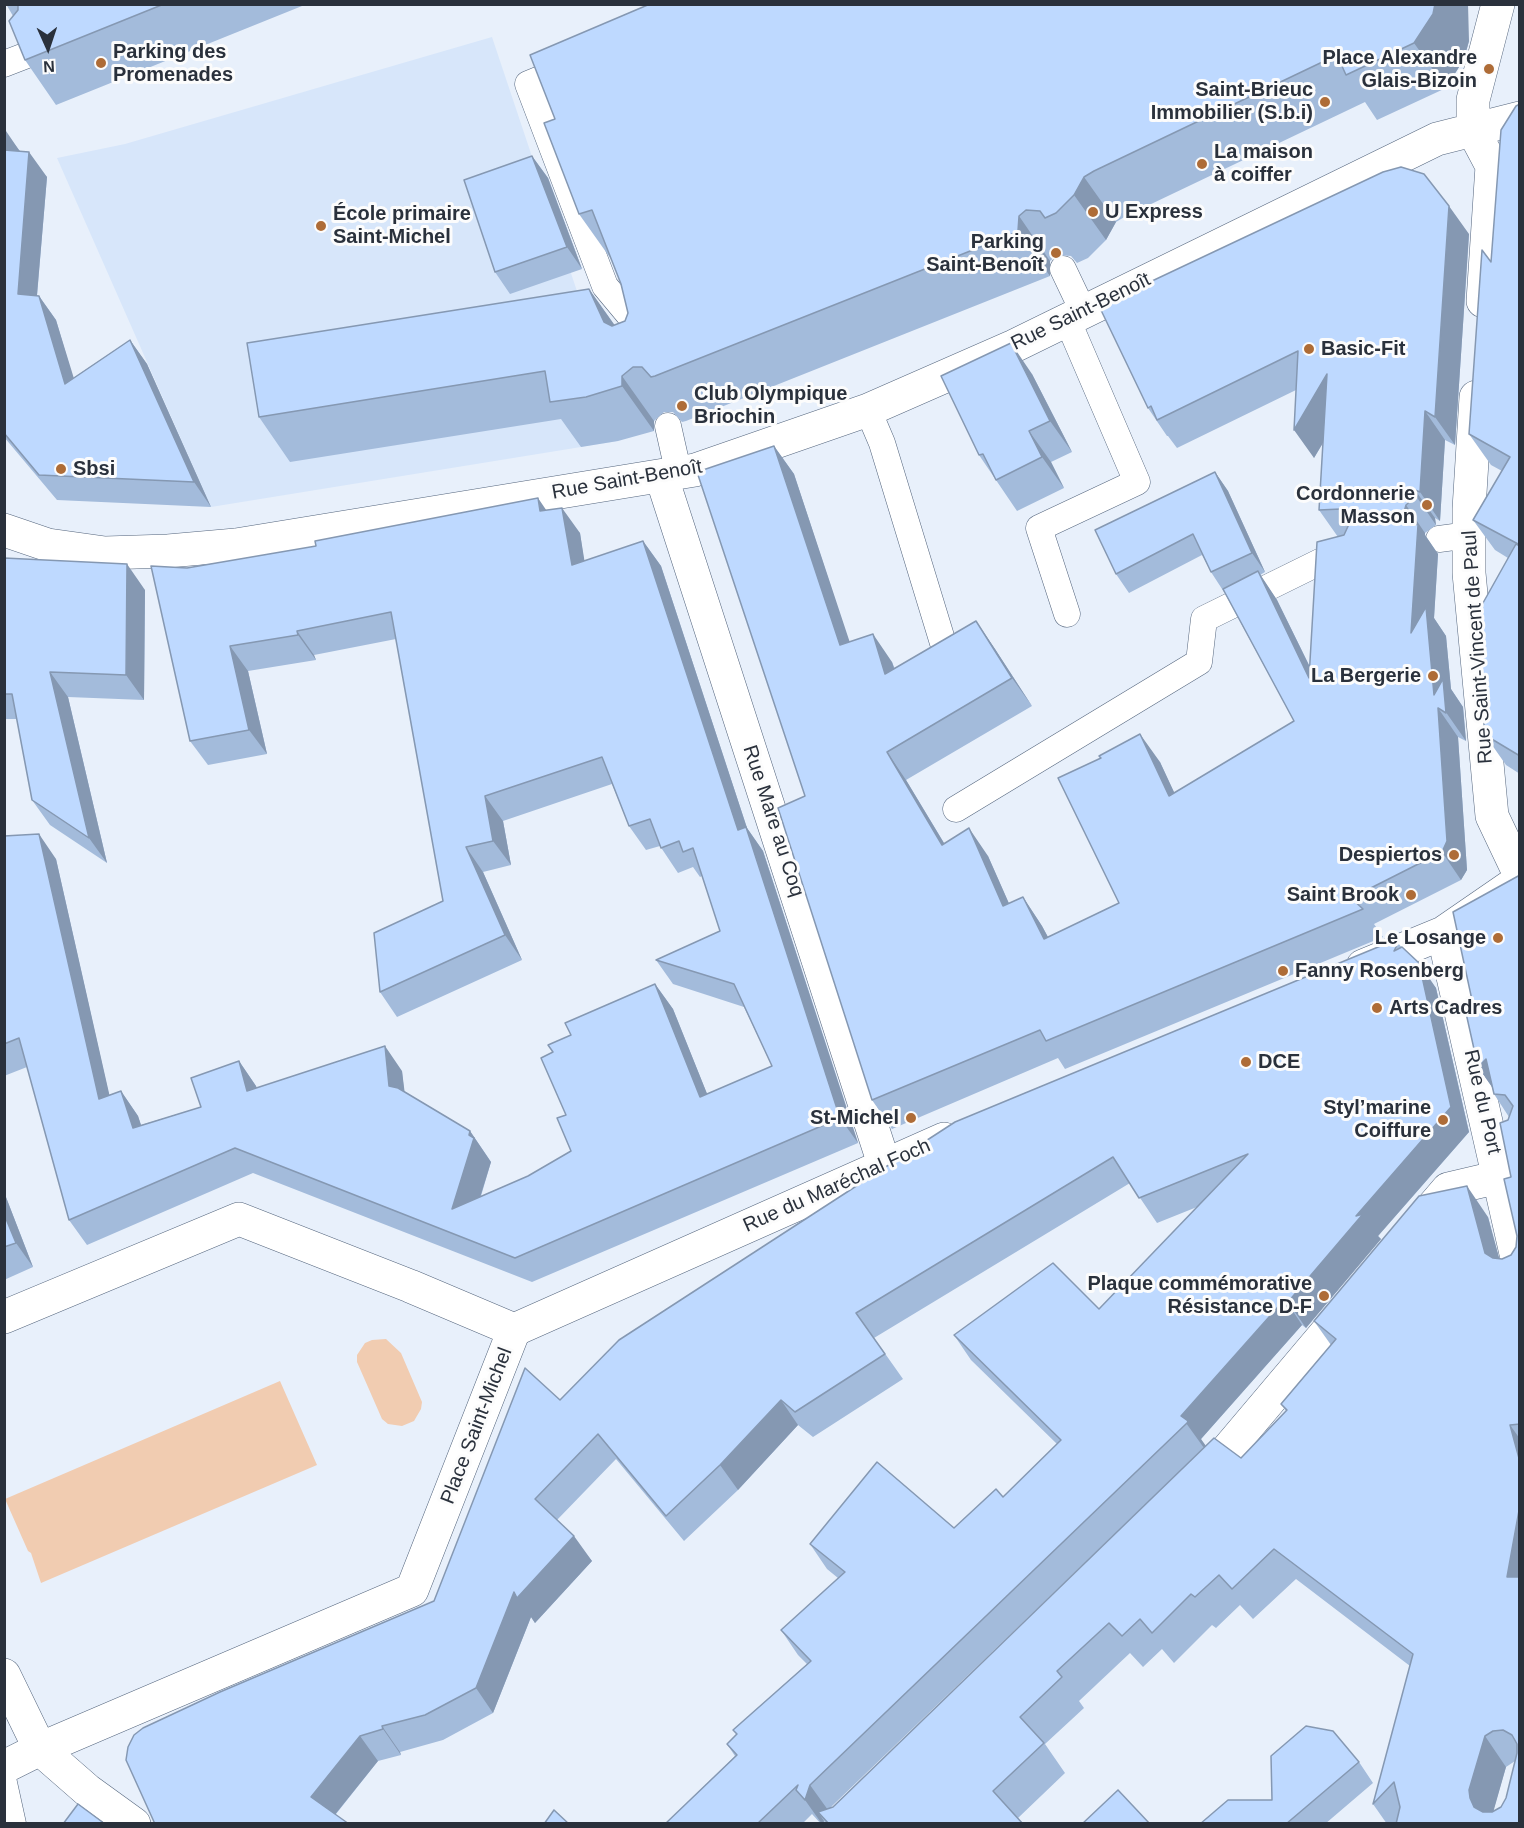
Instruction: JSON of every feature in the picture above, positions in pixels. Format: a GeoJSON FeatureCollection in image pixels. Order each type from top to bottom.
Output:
{"type":"FeatureCollection","features":[{"type":"Feature","properties":{"kind":"street"},"geometry":{"type":"LineString","coordinates":[[1481,332],[1492,166],[1473,130],[1473,100],[1498,4]]}},
{"type":"Feature","properties":{"kind":"street","name":"Rue Saint-Benoît"},"geometry":{"type":"LineString","coordinates":[[5,530],[48,544],[105,553],[236,545],[670,476],[721,463],[868,410],[1014,346],[1437,139],[1520,118]]}},
{"type":"Feature","properties":{"kind":"street","name":"Rue Saint-Vincent de Paul"},"geometry":{"type":"LineString","coordinates":[[1478,367],[1454,537],[1469,573],[1492,816],[1520,875]]}},
{"type":"Feature","properties":{"kind":"street","name":"Rue Mare au Coq"},"geometry":{"type":"LineString","coordinates":[[670,476],[884,1164]]}},
{"type":"Feature","properties":{"kind":"street"},"geometry":{"type":"LineString","coordinates":[[1332,978],[1443,933],[1520,880]]}},
{"type":"Feature","properties":{"kind":"street","name":"Rue du Port"},"geometry":{"type":"LineString","coordinates":[[1443,933],[1501,1142],[1499,1177],[1520,1271]]}},
{"type":"Feature","properties":{"kind":"street","name":"Rue du Maréchal Foch"},"geometry":{"type":"LineString","coordinates":[[513,1330],[884,1164],[972,1128]]}},
{"type":"Feature","properties":{"kind":"street"},"geometry":{"type":"LineString","coordinates":[[1402,1243],[1448,1189],[1499,1177]]}},
{"type":"Feature","properties":{"kind":"street","name":"Place Saint-Michel"},"geometry":{"type":"LineString","coordinates":[[4,1317],[239,1219],[513,1330],[412,1590],[40,1749],[4,1767]]}},
{"type":"Feature","properties":{"kind":"street"},"geometry":{"type":"LineString","coordinates":[[1175,1502],[1218,1461],[1371,1279]]}},
{"type":"Feature","properties":{"kind":"street"},"geometry":{"type":"LineString","coordinates":[[4,1675],[40,1749],[87,1790],[134,1824]]}},
{"type":"Feature","properties":{"kind":"lane"},"geometry":{"type":"LineString","coordinates":[[4,64],[35,52]]}},
{"type":"Feature","properties":{"kind":"lane"},"geometry":{"type":"LineString","coordinates":[[592,57],[528,84],[605,286],[630,316],[645,356]]}},
{"type":"Feature","properties":{"kind":"lane"},"geometry":{"type":"LineString","coordinates":[[1063,269],[1075,315],[1137,482],[1039,528],[1067,614]]}},
{"type":"Feature","properties":{"kind":"lane"},"geometry":{"type":"LineString","coordinates":[[868,410],[882,443],[943,643]]}},
{"type":"Feature","properties":{"kind":"lane"},"geometry":{"type":"LineString","coordinates":[[668,426],[670,476]]}},
{"type":"Feature","properties":{"kind":"lane"},"geometry":{"type":"LineString","coordinates":[[956,809],[1198,662],[1204,619],[1338,553],[1355,551]]}},
{"type":"Feature","properties":{"kind":"lane"},"geometry":{"type":"LineString","coordinates":[[4,1783],[13,1824]]}},
{"type":"Feature","properties":{"kind":"shaded area","name":"École primaire Saint-Michel"},"geometry":{"type":"Polygon","coordinates":[[[492,37],[593,339],[618,441],[211,507],[57,158],[125,144],[492,37]]]}},
{"type":"Feature","properties":{"kind":"shaded area"},"geometry":{"type":"Polygon","coordinates":[[[386,1339],[401,1353],[422,1402],[414,1421],[402,1426],[388,1424],[382,1419],[357,1362],[357,1355],[365,1343],[386,1339]]]}},
{"type":"Feature","properties":{"kind":"shaded area"},"geometry":{"type":"Polygon","coordinates":[[[280,1381],[317,1465],[41,1583],[31,1553],[28,1551],[5,1499],[280,1381]]]}},
{"type":"Feature","properties":{"kind":"building"},"geometry":{"type":"Polygon","coordinates":[[[18,4],[164,4],[25,60],[9,21],[18,10],[18,4]]]}},
{"type":"Feature","properties":{"kind":"building"},"geometry":{"type":"Polygon","coordinates":[[[650,4],[1435,4],[1433,14],[1414,43],[1346,75],[1337,55],[1094,171],[1084,177],[1074,195],[1056,213],[1045,218],[1040,211],[1026,210],[1019,216],[1018,231],[1008,236],[655,376],[651,377],[642,367],[633,367],[622,376],[622,386],[586,397],[550,402],[545,371],[259,417],[247,343],[589,289],[604,322],[612,326],[625,321],[628,313],[621,284],[592,210],[579,214],[544,123],[555,119],[530,55],[650,4]]]}},
{"type":"Feature","properties":{"kind":"building"},"geometry":{"type":"Polygon","coordinates":[[[1520,104],[1520,545],[1473,520],[1510,457],[1469,434],[1482,250],[1491,262],[1501,130],[1516,106],[1520,104]]]}},
{"type":"Feature","properties":{"kind":"building"},"geometry":{"type":"Polygon","coordinates":[[[4,150],[29,152],[18,294],[39,296],[65,384],[130,340],[194,482],[39,475],[4,433],[4,150]]]}},
{"type":"Feature","properties":{"kind":"building"},"geometry":{"type":"Polygon","coordinates":[[[532,156],[567,247],[495,272],[464,180],[532,156]]]}},
{"type":"Feature","properties":{"kind":"building"},"geometry":{"type":"Polygon","coordinates":[[[1401,167],[1424,174],[1449,206],[1435,417],[1425,411],[1420,492],[1415,490],[1416,496],[1406,505],[1404,512],[1408,520],[1418,525],[1411,633],[1426,607],[1434,695],[1443,679],[1446,713],[1438,708],[1447,841],[1442,852],[1351,898],[1363,909],[1046,1041],[1040,1030],[872,1100],[778,808],[805,796],[697,472],[774,446],[840,645],[873,634],[885,674],[976,621],[1012,678],[887,752],[942,845],[969,828],[1003,906],[1023,897],[1044,939],[1119,903],[1058,778],[1101,758],[1099,756],[1140,734],[1169,796],[1294,721],[1223,589],[1258,571],[1309,678],[1317,542],[1344,535],[1350,522],[1347,513],[1341,509],[1319,510],[1327,374],[1294,430],[1298,351],[1157,420],[1151,406],[1148,408],[1099,306],[1383,172],[1401,167]]]}},
{"type":"Feature","properties":{"kind":"building"},"geometry":{"type":"Polygon","coordinates":[[[1011,343],[1050,421],[1029,431],[1042,457],[996,480],[983,454],[979,455],[941,376],[1011,343]]]}},
{"type":"Feature","properties":{"kind":"building"},"geometry":{"type":"Polygon","coordinates":[[[1215,472],[1252,553],[1211,572],[1193,534],[1116,574],[1095,530],[1215,472]]]}},
{"type":"Feature","properties":{"kind":"building"},"geometry":{"type":"Polygon","coordinates":[[[538,498],[540,511],[562,508],[572,565],[643,541],[738,830],[746,827],[840,1118],[515,1258],[235,1148],[69,1220],[19,1038],[4,1044],[4,836],[39,834],[99,1099],[121,1091],[133,1128],[201,1107],[191,1078],[239,1061],[247,1091],[385,1046],[389,1086],[398,1088],[470,1131],[469,1135],[474,1138],[452,1209],[528,1176],[571,1151],[557,1118],[566,1115],[541,1058],[553,1052],[548,1045],[571,1035],[565,1023],[655,984],[700,1097],[772,1066],[734,984],[656,960],[720,931],[693,848],[683,852],[679,841],[661,848],[650,819],[629,826],[602,757],[485,796],[493,841],[466,847],[505,935],[380,992],[374,933],[443,901],[391,612],[297,631],[298,635],[230,646],[249,730],[190,741],[151,566],[187,568],[316,546],[315,541],[538,498]]]}},
{"type":"Feature","properties":{"kind":"building"},"geometry":{"type":"Polygon","coordinates":[[[1516,544],[1520,546],[1520,756],[1485,735],[1474,619],[1516,544]]]}},
{"type":"Feature","properties":{"kind":"building"},"geometry":{"type":"Polygon","coordinates":[[[4,558],[127,564],[126,675],[50,672],[89,838],[32,800],[12,694],[4,694],[4,558]]]}},
{"type":"Feature","properties":{"kind":"building"},"geometry":{"type":"Polygon","coordinates":[[[1520,875],[1520,1424],[1510,1425],[1520,1462],[1520,1505],[1507,1577],[1520,1577],[1520,1824],[1396,1824],[1400,1807],[1394,1782],[1373,1804],[1413,1654],[1274,1549],[1232,1589],[1219,1575],[1195,1597],[1191,1594],[1152,1633],[1140,1619],[1122,1636],[1109,1623],[1057,1671],[1062,1677],[1020,1717],[1044,1743],[993,1791],[1023,1824],[829,1824],[818,1812],[833,1807],[1214,1438],[1241,1458],[1287,1410],[1281,1404],[1336,1339],[1314,1321],[1419,1196],[1467,1186],[1485,1253],[1493,1258],[1502,1259],[1511,1255],[1516,1247],[1517,1236],[1504,1179],[1511,1177],[1500,1123],[1508,1120],[1513,1106],[1505,1095],[1494,1094],[1486,1059],[1478,1067],[1464,1004],[1475,1014],[1453,912],[1520,875]],[[1503,1730],[1493,1731],[1485,1736],[1469,1790],[1474,1807],[1483,1812],[1492,1812],[1501,1807],[1506,1798],[1517,1753],[1517,1744],[1512,1735],[1503,1730]]]}},
{"type":"Feature","properties":{"kind":"building"},"geometry":{"type":"Polygon","coordinates":[[[1395,940],[1398,943],[1394,951],[1402,947],[1419,963],[1451,1107],[1356,1216],[1363,1214],[1288,1302],[1285,1299],[1181,1416],[1188,1421],[1187,1423],[810,1785],[805,1800],[796,1790],[798,1785],[757,1824],[665,1824],[737,1755],[727,1744],[737,1734],[733,1730],[811,1661],[781,1630],[845,1572],[810,1544],[877,1462],[954,1528],[996,1489],[1003,1497],[1061,1440],[954,1335],[1053,1263],[1099,1309],[1248,1154],[1139,1198],[1113,1157],[856,1313],[885,1354],[795,1412],[781,1400],[720,1465],[666,1516],[598,1434],[535,1499],[574,1536],[517,1598],[514,1592],[476,1688],[425,1715],[382,1726],[383,1729],[360,1736],[311,1797],[349,1824],[155,1824],[126,1760],[128,1747],[134,1735],[143,1728],[220,1692],[434,1601],[525,1368],[560,1400],[619,1340],[955,1122],[1395,940]]]}},
{"type":"Feature","properties":{"kind":"building"},"geometry":{"type":"Polygon","coordinates":[[[4,1214],[16,1243],[4,1247],[4,1214]]]}},
{"type":"Feature","properties":{"kind":"building"},"geometry":{"type":"Polygon","coordinates":[[[1306,1726],[1333,1731],[1359,1762],[1286,1824],[1200,1824],[1228,1800],[1272,1800],[1271,1756],[1306,1726]]]}},
{"type":"Feature","properties":{"kind":"building"},"geometry":{"type":"Polygon","coordinates":[[[1118,1790],[1150,1824],[1082,1824],[1118,1790]]]}},
{"type":"Feature","properties":{"kind":"building"},"geometry":{"type":"Polygon","coordinates":[[[78,1804],[105,1824],[63,1824],[78,1804]]]}},
{"type":"Feature","properties":{"kind":"building"},"geometry":{"type":"Polygon","coordinates":[[[554,1810],[569,1824],[544,1824],[554,1810]]]}},
{"type":"Feature","properties":{"kind":"place","name":"Parking des Promenades"},"geometry":{"type":"Point","coordinates":[101,63]}},
{"type":"Feature","properties":{"kind":"place","name":"Place Alexandre Glais-Bizoin"},"geometry":{"type":"Point","coordinates":[1489,69]}},
{"type":"Feature","properties":{"kind":"place","name":"Saint-Brieuc Immobilier (S.b.i)"},"geometry":{"type":"Point","coordinates":[1325,102]}},
{"type":"Feature","properties":{"kind":"place","name":"La maison à coiffer"},"geometry":{"type":"Point","coordinates":[1202,164]}},
{"type":"Feature","properties":{"kind":"place","name":"U Express"},"geometry":{"type":"Point","coordinates":[1093,212]}},
{"type":"Feature","properties":{"kind":"place","name":"École primaire Saint-Michel"},"geometry":{"type":"Point","coordinates":[321,226]}},
{"type":"Feature","properties":{"kind":"place","name":"Parking Saint-Benoît"},"geometry":{"type":"Point","coordinates":[1056,253]}},
{"type":"Feature","properties":{"kind":"place","name":"Basic-Fit"},"geometry":{"type":"Point","coordinates":[1309,349]}},
{"type":"Feature","properties":{"kind":"place","name":"Club Olympique Briochin"},"geometry":{"type":"Point","coordinates":[682,406]}},
{"type":"Feature","properties":{"kind":"place","name":"Sbsi"},"geometry":{"type":"Point","coordinates":[61,469]}},
{"type":"Feature","properties":{"kind":"place","name":"Cordonnerie Masson"},"geometry":{"type":"Point","coordinates":[1427,505]}},
{"type":"Feature","properties":{"kind":"place","name":"La Bergerie"},"geometry":{"type":"Point","coordinates":[1433,676]}},
{"type":"Feature","properties":{"kind":"place","name":"Despiertos"},"geometry":{"type":"Point","coordinates":[1454,855]}},
{"type":"Feature","properties":{"kind":"place","name":"Saint Brook"},"geometry":{"type":"Point","coordinates":[1411,895]}},
{"type":"Feature","properties":{"kind":"place","name":"Le Losange"},"geometry":{"type":"Point","coordinates":[1498,938]}},
{"type":"Feature","properties":{"kind":"place","name":"Fanny Rosenberg"},"geometry":{"type":"Point","coordinates":[1283,971]}},
{"type":"Feature","properties":{"kind":"place","name":"Arts Cadres"},"geometry":{"type":"Point","coordinates":[1377,1008]}},
{"type":"Feature","properties":{"kind":"place","name":"DCE"},"geometry":{"type":"Point","coordinates":[1246,1062]}},
{"type":"Feature","properties":{"kind":"place","name":"St-Michel"},"geometry":{"type":"Point","coordinates":[911,1118]}},
{"type":"Feature","properties":{"kind":"place","name":"Styl’marine Coiffure"},"geometry":{"type":"Point","coordinates":[1443,1120]}},
{"type":"Feature","properties":{"kind":"place","name":"Plaque commémorative Résistance D-F"},"geometry":{"type":"Point","coordinates":[1324,1296]}}]}
